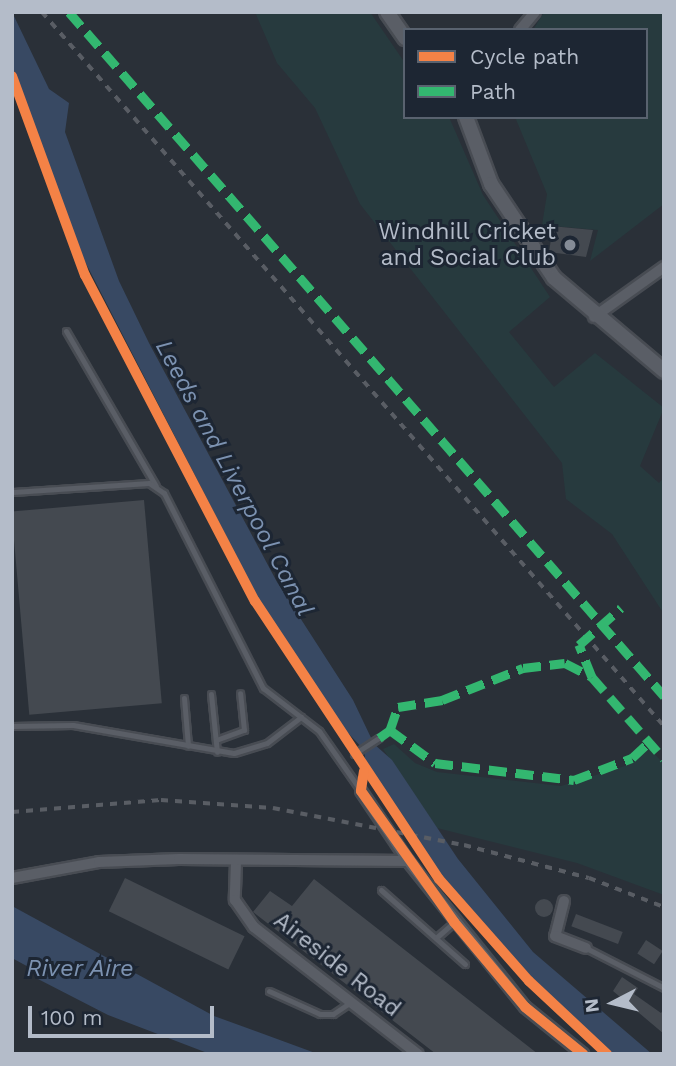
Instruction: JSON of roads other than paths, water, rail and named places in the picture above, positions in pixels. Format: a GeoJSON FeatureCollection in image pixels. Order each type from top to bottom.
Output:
{"type":"FeatureCollection","features":[{"type":"Feature","properties":{"kind":"street"},"geometry":{"type":"LineString","coordinates":[[387,12],[403,35]]}},
{"type":"Feature","properties":{"kind":"street"},"geometry":{"type":"LineString","coordinates":[[522,28],[535,12]]}},
{"type":"Feature","properties":{"kind":"street"},"geometry":{"type":"LineString","coordinates":[[467,119],[491,184],[532,250],[594,317],[664,371]]}},
{"type":"Feature","properties":{"kind":"street"},"geometry":{"type":"LineString","coordinates":[[594,317],[664,267]]}},
{"type":"Feature","properties":{"kind":"street"},"geometry":{"type":"LineString","coordinates":[[361,791],[408,861],[454,922],[525,1007],[583,1054]]}},
{"type":"Feature","properties":{"kind":"street"},"geometry":{"type":"LineString","coordinates":[[12,878],[99,862],[408,861]]}},
{"type":"Feature","properties":{"kind":"street","name":"Aireside Road"},"geometry":{"type":"LineString","coordinates":[[236,862],[235,900],[254,927],[418,1054]]}},
{"type":"Feature","properties":{"kind":"street"},"geometry":{"type":"LineString","coordinates":[[564,901],[555,936],[586,948]]}},
{"type":"Feature","properties":{"kind":"lane"},"geometry":{"type":"LineString","coordinates":[[66,331],[157,488],[263,688],[319,731],[361,791]]}},
{"type":"Feature","properties":{"kind":"lane"},"geometry":{"type":"LineString","coordinates":[[13,492],[149,482],[157,488]]}},
{"type":"Feature","properties":{"kind":"lane"},"geometry":{"type":"LineString","coordinates":[[216,740],[244,730],[240,693]]}},
{"type":"Feature","properties":{"kind":"lane"},"geometry":{"type":"LineString","coordinates":[[211,694],[217,752]]}},
{"type":"Feature","properties":{"kind":"lane"},"geometry":{"type":"LineString","coordinates":[[184,698],[188,746]]}},
{"type":"Feature","properties":{"kind":"lane"},"geometry":{"type":"LineString","coordinates":[[12,726],[73,725],[217,752],[257,748],[301,717]]}},
{"type":"Feature","properties":{"kind":"lane"},"geometry":{"type":"LineString","coordinates":[[354,754],[379,738]]}},
{"type":"Feature","properties":{"kind":"lane"},"geometry":{"type":"LineString","coordinates":[[381,890],[465,964]]}},
{"type":"Feature","properties":{"kind":"lane"},"geometry":{"type":"LineString","coordinates":[[437,937],[454,922]]}},
{"type":"Feature","properties":{"kind":"lane"},"geometry":{"type":"LineString","coordinates":[[586,948],[664,988]]}},
{"type":"Feature","properties":{"kind":"lane"},"geometry":{"type":"LineString","coordinates":[[269,990],[320,1014],[333,1014],[351,1002]]}},
{"type":"Feature","properties":{"kind":"water"},"geometry":{"type":"Polygon","coordinates":[[[12,12],[49,89],[69,103],[65,132],[119,281],[149,343],[277,582],[353,700],[374,744],[392,760],[458,859],[533,952],[652,1054],[610,1054],[599,1046],[467,910],[396,812],[366,765],[364,750],[335,719],[261,604],[77,246],[12,65],[12,12]]]}},
{"type":"Feature","properties":{"kind":"water","name":"River Aire"},"geometry":{"type":"Polygon","coordinates":[[[12,906],[214,1016],[318,1054],[210,1054],[108,1015],[36,978],[34,970],[12,958],[12,906]]]}},
{"type":"Feature","properties":{"kind":"railway"},"geometry":{"type":"LineString","coordinates":[[42,12],[664,726]]}},
{"type":"Feature","properties":{"kind":"railway"},"geometry":{"type":"LineString","coordinates":[[12,812],[161,800],[273,808],[464,845],[589,878],[664,907]]}},
{"type":"Feature","properties":{"kind":"place","name":"Windhill Cricket and Social Club"},"geometry":{"type":"Point","coordinates":[570,245]}},
{"type":"Feature","properties":{"kind":"water label","name":"Leeds and Liverpool Canal"},"geometry":{"type":"Point","coordinates":[234,478]}}]}
